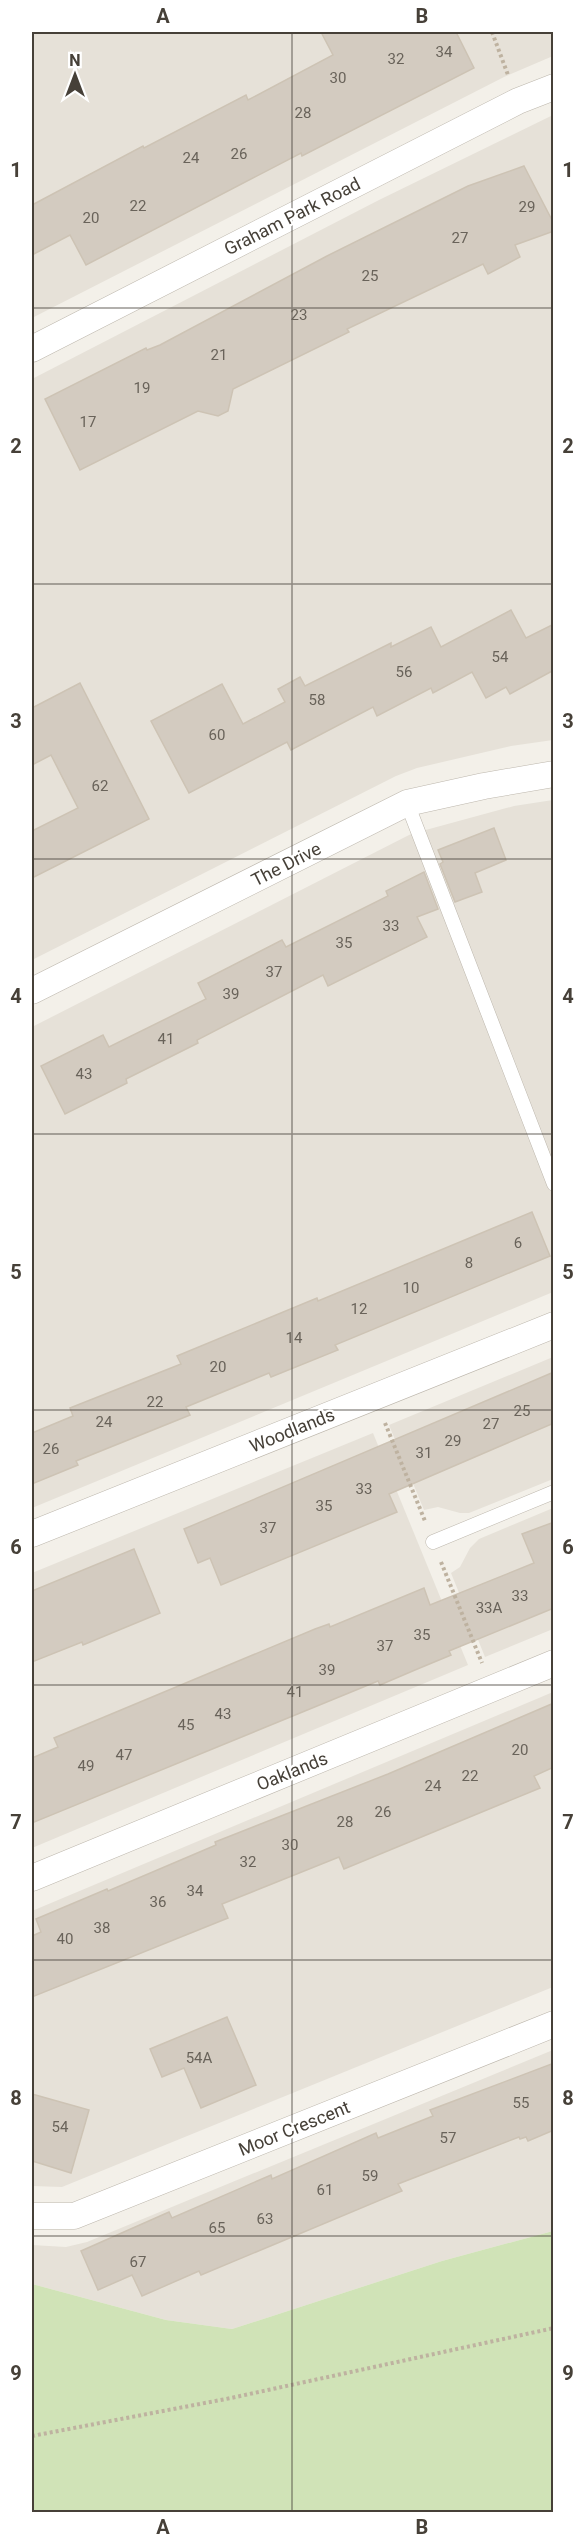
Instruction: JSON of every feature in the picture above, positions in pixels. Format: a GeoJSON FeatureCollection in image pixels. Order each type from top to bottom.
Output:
{"type":"FeatureCollection","features":[{"type":"Feature","properties":{"kind":"street","name":"Graham Park Road"},"geometry":{"type":"LineString","coordinates":[[32,349],[518,101],[554,87]]}},
{"type":"Feature","properties":{"kind":"street","name":"The Drive"},"geometry":{"type":"LineString","coordinates":[[32,992],[407,803],[554,774]]}},
{"type":"Feature","properties":{"kind":"street","name":"Woodlands"},"geometry":{"type":"LineString","coordinates":[[32,1534],[554,1325]]}},
{"type":"Feature","properties":{"kind":"street","name":"Oaklands"},"geometry":{"type":"LineString","coordinates":[[32,1878],[554,1663]]}},
{"type":"Feature","properties":{"kind":"street","name":"Moor Crescent"},"geometry":{"type":"LineString","coordinates":[[32,2216],[74,2216],[554,2024]]}},
{"type":"Feature","properties":{"kind":"lane"},"geometry":{"type":"LineString","coordinates":[[407,803],[554,1184]]}},
{"type":"Feature","properties":{"kind":"lane"},"geometry":{"type":"LineString","coordinates":[[433,1542],[554,1492]]}},
{"type":"Feature","properties":{"kind":"path"},"geometry":{"type":"LineString","coordinates":[[492,32],[518,101]]}},
{"type":"Feature","properties":{"kind":"path"},"geometry":{"type":"LineString","coordinates":[[32,2436],[231,2398],[554,2328]]}},
{"type":"Feature","properties":{"kind":"shaded area"},"geometry":{"type":"Polygon","coordinates":[[[32,32],[553,32],[553,56],[504,77],[32,318],[32,32]]]}},
{"type":"Feature","properties":{"kind":"shaded area"},"geometry":{"type":"Polygon","coordinates":[[[553,115],[553,740],[511,746],[417,768],[396,776],[32,960],[32,379],[379,200],[553,115]]]}},
{"type":"Feature","properties":{"kind":"shaded area"},"geometry":{"type":"Polygon","coordinates":[[[553,800],[553,1292],[32,1508],[32,1027],[411,834],[514,806],[553,800]]]}},
{"type":"Feature","properties":{"kind":"shaded area"},"geometry":{"type":"Polygon","coordinates":[[[553,1357],[553,1479],[469,1513],[438,1507],[424,1510],[389,1425],[553,1357]]]}},
{"type":"Feature","properties":{"kind":"shaded area"},"geometry":{"type":"Polygon","coordinates":[[[373,1433],[468,1665],[32,1848],[32,1573],[373,1433]]]}},
{"type":"Feature","properties":{"kind":"shaded area"},"geometry":{"type":"Polygon","coordinates":[[[553,1508],[553,1629],[485,1657],[451,1573],[460,1567],[470,1548],[479,1539],[553,1508]]]}},
{"type":"Feature","properties":{"kind":"shaded area"},"geometry":{"type":"Polygon","coordinates":[[[553,1692],[553,1987],[62,2187],[32,2186],[32,1911],[553,1692]]]}},
{"type":"Feature","properties":{"kind":"shaded area"},"geometry":{"type":"Polygon","coordinates":[[[553,2050],[553,2231],[442,2261],[232,2329],[166,2320],[32,2284],[32,2245],[66,2247],[87,2242],[553,2050]]]}},
{"type":"Feature","properties":{"kind":"green space"},"geometry":{"type":"Polygon","coordinates":[[[553,2231],[553,2512],[32,2512],[32,2284],[166,2320],[232,2329],[442,2261],[553,2231]]]}},
{"type":"Feature","properties":{"kind":"building"},"geometry":{"type":"Polygon","coordinates":[[[321,32],[456,32],[474,68],[302,156],[301,153],[86,265],[70,235],[32,255],[32,205],[143,146],[144,148],[246,95],[248,100],[333,55],[321,32]]]}},
{"type":"Feature","properties":{"kind":"building"},"geometry":{"type":"Polygon","coordinates":[[[524,166],[554,224],[554,231],[515,245],[520,257],[488,274],[483,264],[347,329],[349,332],[233,389],[228,411],[218,416],[198,411],[80,470],[45,399],[146,348],[147,350],[160,345],[327,256],[468,186],[524,166]]]}},
{"type":"Feature","properties":{"kind":"building"},"geometry":{"type":"Polygon","coordinates":[[[511,610],[526,638],[554,624],[554,670],[510,694],[506,687],[486,698],[472,672],[433,693],[431,688],[377,716],[373,707],[291,750],[287,742],[189,793],[151,721],[222,684],[243,724],[285,702],[278,689],[300,677],[305,686],[391,643],[391,647],[431,627],[441,647],[511,610]]]}},
{"type":"Feature","properties":{"kind":"building"},"geometry":{"type":"Polygon","coordinates":[[[80,683],[149,819],[32,878],[32,831],[78,808],[51,755],[32,765],[32,708],[80,683]]]}},
{"type":"Feature","properties":{"kind":"building"},"geometry":{"type":"Polygon","coordinates":[[[494,828],[506,860],[475,873],[482,892],[455,902],[440,864],[443,862],[438,850],[494,828]]]}},
{"type":"Feature","properties":{"kind":"building"},"geometry":{"type":"Polygon","coordinates":[[[424,872],[438,909],[417,917],[427,937],[328,986],[323,975],[197,1040],[198,1043],[126,1079],[127,1083],[65,1114],[41,1066],[103,1035],[109,1047],[206,999],[198,983],[282,940],[286,947],[388,896],[386,891],[424,872]]]}},
{"type":"Feature","properties":{"kind":"building"},"geometry":{"type":"Polygon","coordinates":[[[532,1212],[550,1256],[335,1345],[338,1350],[271,1377],[269,1373],[186,1407],[190,1415],[76,1461],[78,1465],[32,1484],[32,1433],[73,1416],[70,1408],[181,1364],[177,1356],[317,1298],[318,1301],[532,1212]]]}},
{"type":"Feature","properties":{"kind":"building"},"geometry":{"type":"Polygon","coordinates":[[[554,1372],[554,1423],[389,1494],[397,1512],[221,1585],[210,1558],[198,1563],[184,1529],[554,1372]]]}},
{"type":"Feature","properties":{"kind":"building"},"geometry":{"type":"Polygon","coordinates":[[[554,1522],[554,1608],[449,1651],[451,1655],[380,1685],[378,1681],[32,1823],[32,1758],[58,1747],[54,1738],[315,1629],[329,1624],[330,1627],[424,1588],[430,1605],[534,1563],[522,1534],[554,1522]]]}},
{"type":"Feature","properties":{"kind":"building"},"geometry":{"type":"Polygon","coordinates":[[[134,1549],[160,1613],[83,1645],[82,1642],[32,1662],[32,1591],[134,1549]]]}},
{"type":"Feature","properties":{"kind":"building"},"geometry":{"type":"Polygon","coordinates":[[[554,1703],[554,1767],[534,1776],[540,1788],[344,1869],[339,1857],[222,1904],[228,1918],[32,1997],[32,1936],[41,1932],[36,1919],[216,1845],[215,1842],[388,1774],[554,1703]]]}},
{"type":"Feature","properties":{"kind":"building"},"geometry":{"type":"Polygon","coordinates":[[[227,2017],[256,2085],[201,2108],[184,2068],[162,2077],[150,2049],[227,2017]]]}},
{"type":"Feature","properties":{"kind":"building"},"geometry":{"type":"Polygon","coordinates":[[[554,2063],[554,2130],[528,2141],[526,2137],[520,2139],[519,2137],[398,2184],[402,2191],[201,2275],[199,2271],[142,2296],[132,2275],[98,2290],[81,2251],[169,2212],[172,2218],[271,2175],[272,2179],[376,2133],[378,2138],[433,2116],[430,2110],[554,2063]]]}},
{"type":"Feature","properties":{"kind":"building"},"geometry":{"type":"Polygon","coordinates":[[[32,2094],[89,2110],[71,2173],[32,2161],[32,2094]]]}}]}
